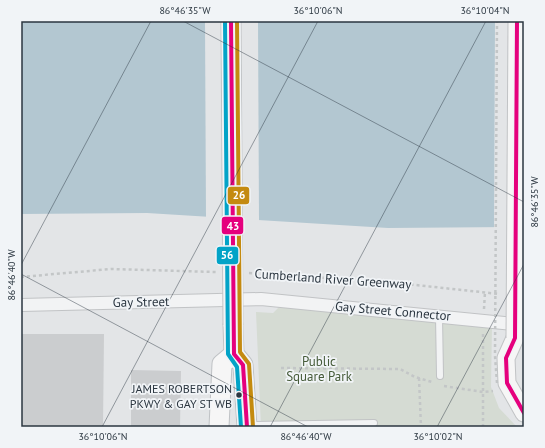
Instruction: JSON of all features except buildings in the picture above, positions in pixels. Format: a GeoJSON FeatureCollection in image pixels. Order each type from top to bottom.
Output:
{"type":"FeatureCollection","features":[{"type":"Feature","properties":{"kind":"main road"},"geometry":{"type":"LineString","coordinates":[[231,21],[234,354],[243,365],[247,426]]}},
{"type":"Feature","properties":{"kind":"main road"},"geometry":{"type":"LineString","coordinates":[[517,21],[520,332],[524,353]]}},
{"type":"Feature","properties":{"kind":"main road"},"geometry":{"type":"LineString","coordinates":[[520,332],[506,358],[502,383],[524,413]]}},
{"type":"Feature","properties":{"kind":"main road"},"geometry":{"type":"LineString","coordinates":[[219,427],[222,364],[234,354]]}},
{"type":"Feature","properties":{"kind":"street","name":"Gay Street Connector"},"geometry":{"type":"LineString","coordinates":[[261,299],[439,316],[520,332]]}},
{"type":"Feature","properties":{"kind":"street","name":"Gay Street"},"geometry":{"type":"LineString","coordinates":[[21,305],[261,299]]}},
{"type":"Feature","properties":{"kind":"lane"},"geometry":{"type":"LineString","coordinates":[[439,316],[440,376]]}},
{"type":"Feature","properties":{"kind":"lane"},"geometry":{"type":"LineString","coordinates":[[247,426],[374,423]]}},
{"type":"Feature","properties":{"kind":"path"},"geometry":{"type":"LineString","coordinates":[[281,368],[400,369],[419,378],[444,386],[483,392],[496,391],[502,383],[495,348],[497,21]]}},
{"type":"Feature","properties":{"kind":"path"},"geometry":{"type":"LineString","coordinates":[[21,277],[111,269],[222,273]]}},
{"type":"Feature","properties":{"kind":"path","name":"Cumberland River Greenway"},"geometry":{"type":"LineString","coordinates":[[246,273],[388,282],[501,294]]}},
{"type":"Feature","properties":{"kind":"path"},"geometry":{"type":"LineString","coordinates":[[483,343],[484,427]]}},
{"type":"Feature","properties":{"kind":"path"},"geometry":{"type":"LineString","coordinates":[[419,378],[421,427]]}},
{"type":"Feature","properties":{"kind":"green space","name":"Public Square Park"},"geometry":{"type":"Polygon","coordinates":[[[279,307],[492,325],[491,387],[499,408],[517,427],[261,427],[256,312],[273,313],[279,307]]]}},
{"type":"Feature","properties":{"kind":"water"},"geometry":{"type":"Polygon","coordinates":[[[21,21],[524,21],[524,227],[388,228],[147,213],[21,214],[21,21]]]}},
{"type":"Feature","properties":{"kind":"pier"},"geometry":{"type":"Polygon","coordinates":[[[205,21],[258,21],[259,222],[206,218],[205,21]]]}},
{"type":"Feature","properties":{"kind":"pier"},"geometry":{"type":"Polygon","coordinates":[[[495,21],[524,21],[524,229],[494,230],[495,21]]]}},
{"type":"Feature","properties":{"kind":"transit line","name":"56"},"geometry":{"type":"LineString","coordinates":[[225,21],[228,354],[237,367],[241,427]]}},
{"type":"Feature","properties":{"kind":"transit line","name":"43"},"geometry":{"type":"LineString","coordinates":[[231,21],[234,354],[243,365],[247,427]]}},
{"type":"Feature","properties":{"kind":"transit line","name":"26"},"geometry":{"type":"LineString","coordinates":[[237,21],[240,352],[249,364],[253,427]]}},
{"type":"Feature","properties":{"kind":"transit line","name":"43"},"geometry":{"type":"LineString","coordinates":[[517,21],[515,338],[506,358],[507,383],[524,413]]}},
{"type":"Feature","properties":{"kind":"place","name":"JAMES ROBERTSON PKWY & GAY ST WB"},"geometry":{"type":"Point","coordinates":[239,395]}}]}
